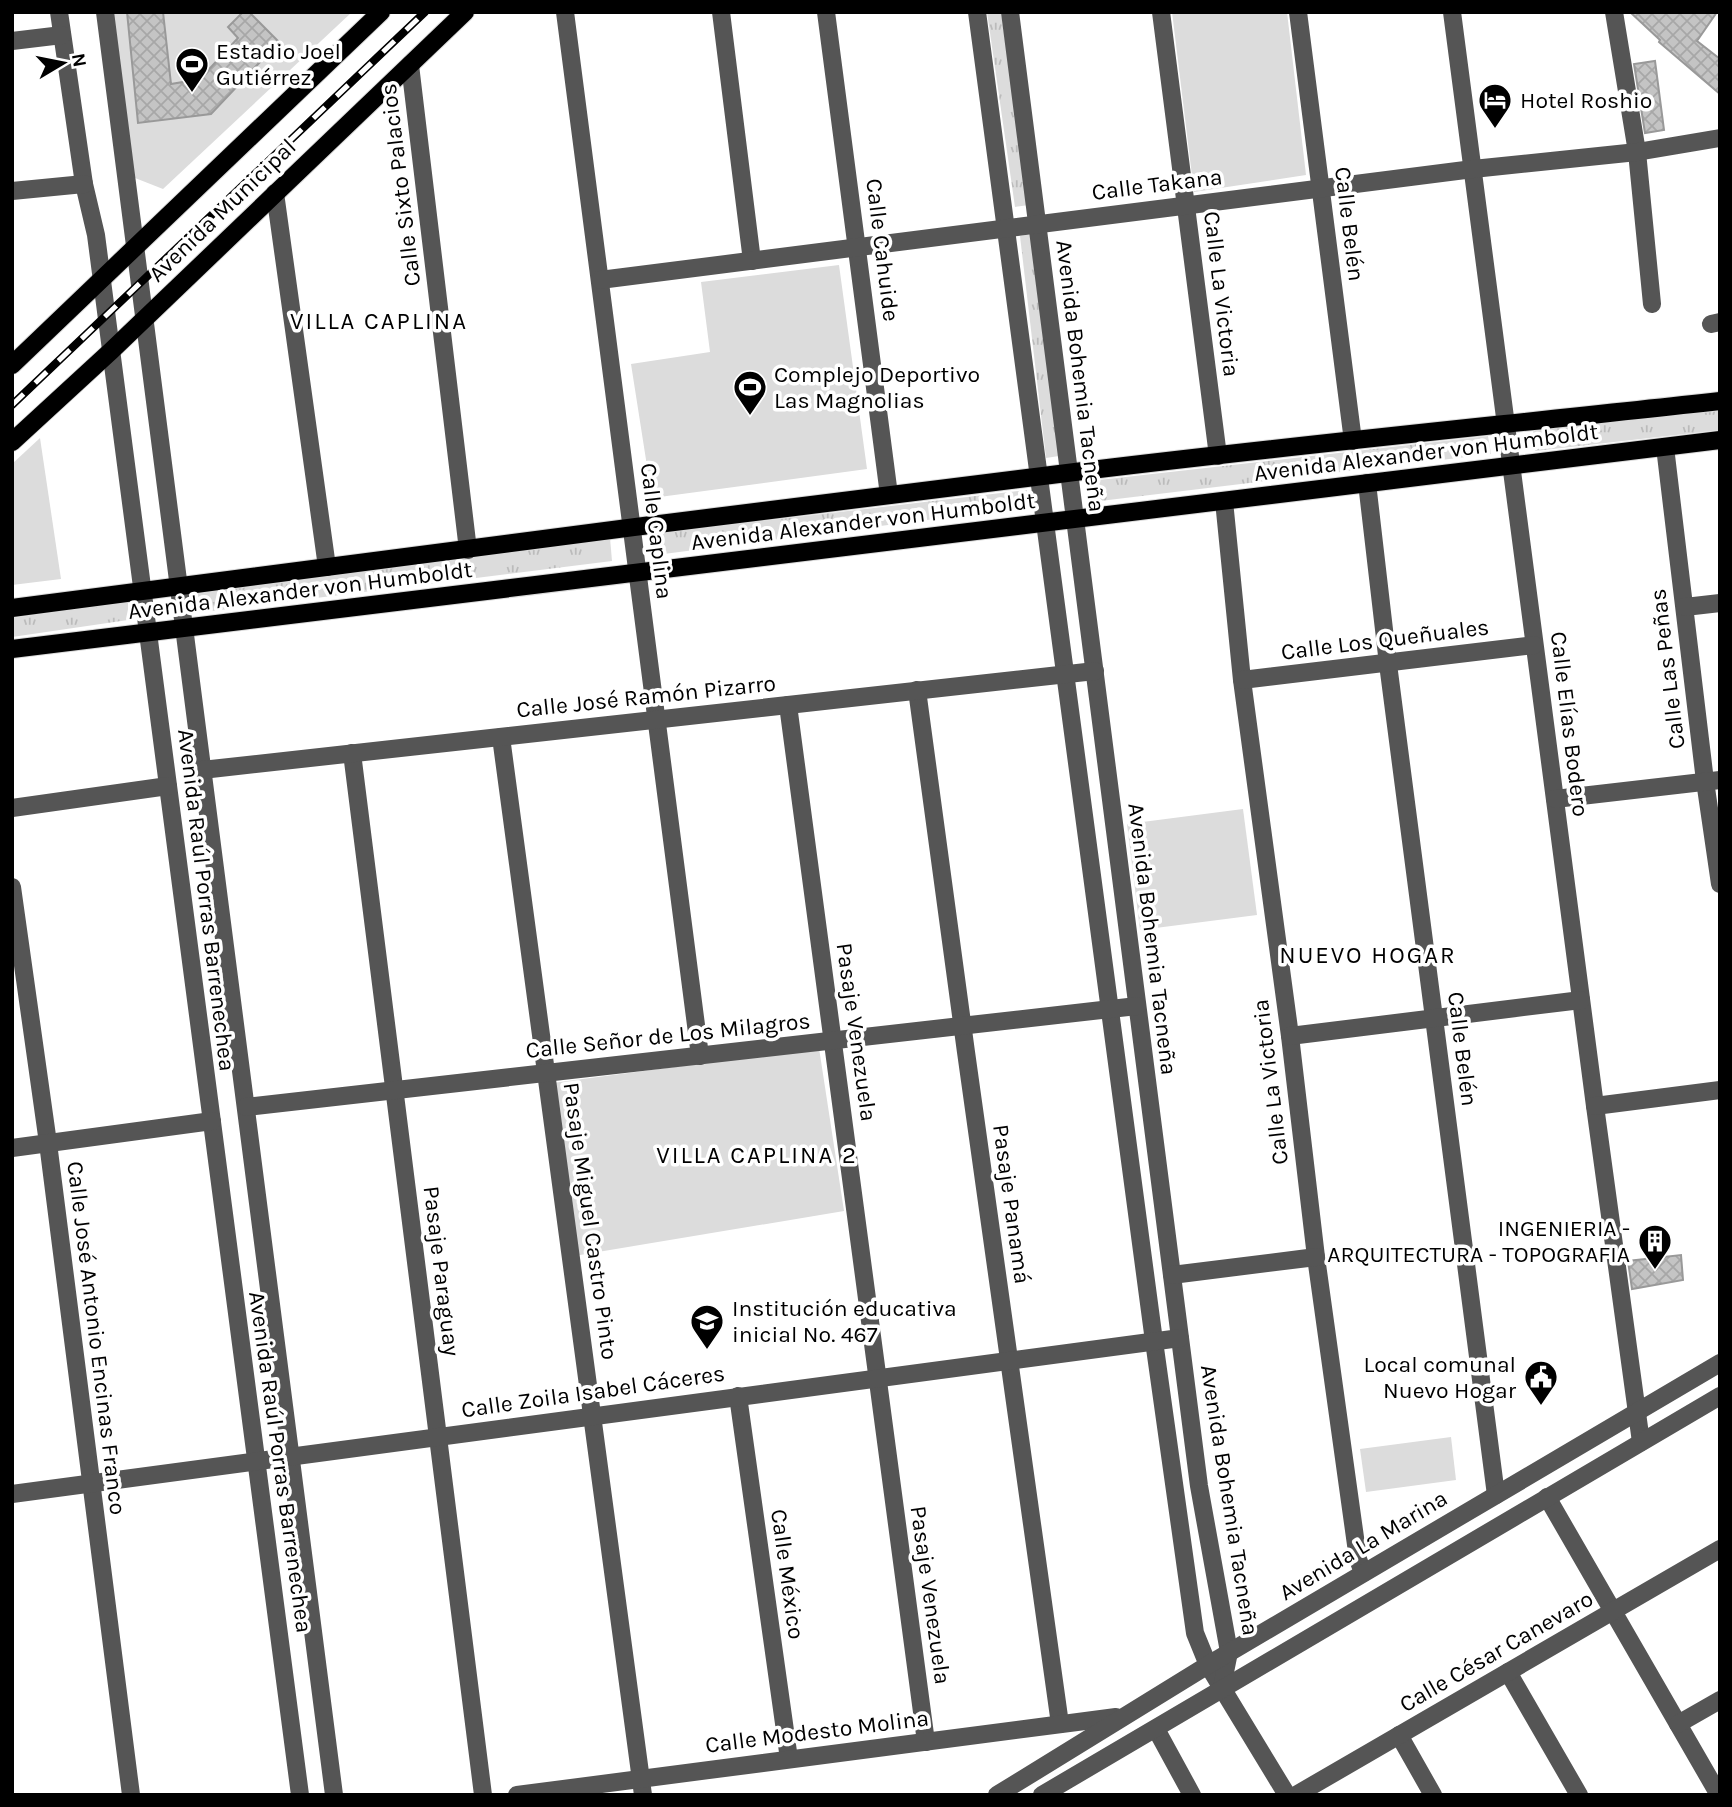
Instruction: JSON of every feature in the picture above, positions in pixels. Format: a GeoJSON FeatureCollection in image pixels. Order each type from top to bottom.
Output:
{"type":"FeatureCollection","features":[{"type":"Feature","properties":{"kind":"main road","name":"Avenida Municipal"},"geometry":{"type":"LineString","coordinates":[[12,365],[381,12]]}},
{"type":"Feature","properties":{"kind":"main road","name":"Avenida Municipal"},"geometry":{"type":"LineString","coordinates":[[12,442],[111,351],[465,12]]}},
{"type":"Feature","properties":{"kind":"main road","name":"Avenida Alexander von Humboldt"},"geometry":{"type":"LineString","coordinates":[[12,608],[468,550],[631,526],[1069,472],[1720,401]]}},
{"type":"Feature","properties":{"kind":"main road","name":"Avenida Alexander von Humboldt"},"geometry":{"type":"LineString","coordinates":[[12,649],[1720,440]]}},
{"type":"Feature","properties":{"kind":"street","name":"Avenida Raúl Porras Barrenechea"},"geometry":{"type":"LineString","coordinates":[[59,12],[84,184],[96,235],[300,1795]]}},
{"type":"Feature","properties":{"kind":"street","name":"Avenida Raúl Porras Barrenechea"},"geometry":{"type":"LineString","coordinates":[[105,12],[334,1795]]}},
{"type":"Feature","properties":{"kind":"street","name":"Calle Caplina"},"geometry":{"type":"LineString","coordinates":[[565,12],[699,1056]]}},
{"type":"Feature","properties":{"kind":"street"},"geometry":{"type":"LineString","coordinates":[[721,12],[752,261]]}},
{"type":"Feature","properties":{"kind":"street","name":"Calle Cahuide"},"geometry":{"type":"LineString","coordinates":[[826,12],[890,495]]}},
{"type":"Feature","properties":{"kind":"street"},"geometry":{"type":"LineString","coordinates":[[977,12],[1195,1633],[1208,1665],[1287,1795]]}},
{"type":"Feature","properties":{"kind":"street","name":"Avenida Bohemia Tacneña"},"geometry":{"type":"LineString","coordinates":[[1010,12],[1199,1486],[1230,1653],[1222,1687]]}},
{"type":"Feature","properties":{"kind":"street","name":"Calle La Victoria"},"geometry":{"type":"LineString","coordinates":[[1161,12],[1218,456]]}},
{"type":"Feature","properties":{"kind":"street","name":"Calle Belén"},"geometry":{"type":"LineString","coordinates":[[1298,12],[1353,441]]}},
{"type":"Feature","properties":{"kind":"street","name":"Calle Elías Bodero"},"geometry":{"type":"LineString","coordinates":[[1452,12],[1641,1442]]}},
{"type":"Feature","properties":{"kind":"street"},"geometry":{"type":"LineString","coordinates":[[1614,12],[1637,152],[1652,304]]}},
{"type":"Feature","properties":{"kind":"street"},"geometry":{"type":"LineString","coordinates":[[12,41],[62,35]]}},
{"type":"Feature","properties":{"kind":"street","name":"Calle Sixto Palacios"},"geometry":{"type":"LineString","coordinates":[[410,65],[468,550]]}},
{"type":"Feature","properties":{"kind":"street","name":"Calle Takana"},"geometry":{"type":"LineString","coordinates":[[600,280],[1472,169],[1637,152],[1720,138]]}},
{"type":"Feature","properties":{"kind":"street"},"geometry":{"type":"LineString","coordinates":[[12,191],[84,184]]}},
{"type":"Feature","properties":{"kind":"street"},"geometry":{"type":"LineString","coordinates":[[275,193],[327,566]]}},
{"type":"Feature","properties":{"kind":"street","name":"Calle Las Peñas"},"geometry":{"type":"LineString","coordinates":[[1665,447],[1685,607],[1712,780],[1720,884]]}},
{"type":"Feature","properties":{"kind":"street","name":"Calle Belén"},"geometry":{"type":"LineString","coordinates":[[1367,484],[1496,1495]]}},
{"type":"Feature","properties":{"kind":"street","name":"Calle La Victoria"},"geometry":{"type":"LineString","coordinates":[[1224,501],[1242,680],[1290,1036],[1316,1257],[1358,1559],[1363,1573]]}},
{"type":"Feature","properties":{"kind":"street"},"geometry":{"type":"LineString","coordinates":[[1685,607],[1720,603]]}},
{"type":"Feature","properties":{"kind":"street","name":"Calle Los Queñuales"},"geometry":{"type":"LineString","coordinates":[[1242,680],[1535,645]]}},
{"type":"Feature","properties":{"kind":"street","name":"Calle José Ramón Pizarro"},"geometry":{"type":"LineString","coordinates":[[202,769],[1094,671]]}},
{"type":"Feature","properties":{"kind":"street","name":"Pasaje Panamá"},"geometry":{"type":"LineString","coordinates":[[917,690],[961,1026],[1060,1724]]}},
{"type":"Feature","properties":{"kind":"street","name":"Pasaje Venezuela"},"geometry":{"type":"LineString","coordinates":[[788,705],[926,1742]]}},
{"type":"Feature","properties":{"kind":"street","name":"Pasaje Miguel Castro Pinto"},"geometry":{"type":"LineString","coordinates":[[501,737],[642,1787]]}},
{"type":"Feature","properties":{"kind":"street","name":"Pasaje Paraguay"},"geometry":{"type":"LineString","coordinates":[[352,753],[483,1795]]}},
{"type":"Feature","properties":{"kind":"street"},"geometry":{"type":"LineString","coordinates":[[1555,799],[1712,780]]}},
{"type":"Feature","properties":{"kind":"street"},"geometry":{"type":"LineString","coordinates":[[12,808],[168,786]]}},
{"type":"Feature","properties":{"kind":"street","name":"Calle José Antonio Encinas Franco"},"geometry":{"type":"LineString","coordinates":[[12,887],[48,1143],[131,1795]]}},
{"type":"Feature","properties":{"kind":"street"},"geometry":{"type":"LineString","coordinates":[[1290,1036],[1581,1000]]}},
{"type":"Feature","properties":{"kind":"street","name":"Calle Señor de Los Milagros"},"geometry":{"type":"LineString","coordinates":[[246,1107],[1137,1006]]}},
{"type":"Feature","properties":{"kind":"street"},"geometry":{"type":"LineString","coordinates":[[1595,1106],[1720,1090]]}},
{"type":"Feature","properties":{"kind":"street"},"geometry":{"type":"LineString","coordinates":[[12,1148],[212,1121]]}},
{"type":"Feature","properties":{"kind":"street"},"geometry":{"type":"LineString","coordinates":[[1172,1275],[1316,1257]]}},
{"type":"Feature","properties":{"kind":"street","name":"Calle Zoila Isabel Cáceres"},"geometry":{"type":"LineString","coordinates":[[12,1494],[1180,1338]]}},
{"type":"Feature","properties":{"kind":"street","name":"Avenida La Marina"},"geometry":{"type":"LineString","coordinates":[[997,1795],[1208,1665],[1720,1363]]}},
{"type":"Feature","properties":{"kind":"street","name":"Calle México"},"geometry":{"type":"LineString","coordinates":[[738,1396],[789,1759]]}},
{"type":"Feature","properties":{"kind":"street"},"geometry":{"type":"LineString","coordinates":[[1042,1795],[1720,1396]]}},
{"type":"Feature","properties":{"kind":"street"},"geometry":{"type":"LineString","coordinates":[[1548,1497],[1719,1795]]}},
{"type":"Feature","properties":{"kind":"street","name":"Calle César Canevaro"},"geometry":{"type":"LineString","coordinates":[[1296,1795],[1720,1549]]}},
{"type":"Feature","properties":{"kind":"street"},"geometry":{"type":"LineString","coordinates":[[1508,1672],[1579,1795]]}},
{"type":"Feature","properties":{"kind":"street"},"geometry":{"type":"LineString","coordinates":[[1678,1724],[1720,1700]]}},
{"type":"Feature","properties":{"kind":"street","name":"Calle Modesto Molina"},"geometry":{"type":"LineString","coordinates":[[517,1795],[642,1787],[789,1759],[1123,1716]]}},
{"type":"Feature","properties":{"kind":"street"},"geometry":{"type":"LineString","coordinates":[[1156,1729],[1192,1795]]}},
{"type":"Feature","properties":{"kind":"street"},"geometry":{"type":"LineString","coordinates":[[1399,1735],[1433,1795]]}},
{"type":"Feature","properties":{"kind":"green space","name":"Estadio Joel Gutiérrez"},"geometry":{"type":"Polygon","coordinates":[[[110,12],[352,12],[163,189],[130,176],[110,12]]]}},
{"type":"Feature","properties":{"kind":"green space"},"geometry":{"type":"Polygon","coordinates":[[[987,12],[1001,12],[1029,205],[1015,207],[987,12]]]}},
{"type":"Feature","properties":{"kind":"green space"},"geometry":{"type":"Polygon","coordinates":[[[1172,12],[1287,12],[1306,175],[1194,192],[1172,12]]]}},
{"type":"Feature","properties":{"kind":"green space"},"geometry":{"type":"Polygon","coordinates":[[[1033,234],[1059,456],[1046,458],[1020,236],[1033,234]]]}},
{"type":"Feature","properties":{"kind":"green space","name":"Complejo Deportivo Las Magnolias"},"geometry":{"type":"Polygon","coordinates":[[[839,265],[867,469],[652,498],[631,364],[710,352],[701,282],[839,265]]]}},
{"type":"Feature","properties":{"kind":"green space"},"geometry":{"type":"Polygon","coordinates":[[[1720,409],[1720,430],[1535,451],[1533,429],[1720,409]]]}},
{"type":"Feature","properties":{"kind":"green space"},"geometry":{"type":"Polygon","coordinates":[[[1488,436],[1491,454],[1092,502],[1090,481],[1488,436]]]}},
{"type":"Feature","properties":{"kind":"green space"},"geometry":{"type":"Polygon","coordinates":[[[40,438],[61,579],[12,585],[12,464],[40,438]]]}},
{"type":"Feature","properties":{"kind":"green space"},"geometry":{"type":"Polygon","coordinates":[[[1027,490],[1028,507],[656,555],[652,534],[1027,490]]]}},
{"type":"Feature","properties":{"kind":"green space"},"geometry":{"type":"Polygon","coordinates":[[[610,538],[612,561],[197,613],[195,593],[610,538]]]}},
{"type":"Feature","properties":{"kind":"green space"},"geometry":{"type":"Polygon","coordinates":[[[128,602],[128,620],[12,637],[12,618],[128,602]]]}},
{"type":"Feature","properties":{"kind":"green space"},"geometry":{"type":"Polygon","coordinates":[[[1243,809],[1257,915],[1140,930],[1127,824],[1243,809]]]}},
{"type":"Feature","properties":{"kind":"green space"},"geometry":{"type":"Polygon","coordinates":[[[819,1048],[844,1211],[574,1256],[552,1083],[819,1048]]]}},
{"type":"Feature","properties":{"kind":"green space"},"geometry":{"type":"Polygon","coordinates":[[[1451,1437],[1456,1480],[1366,1492],[1360,1449],[1451,1437]]]}},
{"type":"Feature","properties":{"kind":"building"},"geometry":{"type":"Polygon","coordinates":[[[127,12],[163,12],[171,84],[200,79],[238,38],[228,27],[243,12],[249,12],[279,42],[211,114],[138,123],[127,12]]]}},
{"type":"Feature","properties":{"kind":"building"},"geometry":{"type":"Polygon","coordinates":[[[1630,12],[1717,12],[1697,41],[1720,59],[1720,94],[1659,42],[1660,40],[1630,12]]]}},
{"type":"Feature","properties":{"kind":"building"},"geometry":{"type":"Polygon","coordinates":[[[1655,61],[1664,130],[1645,133],[1634,64],[1655,61]]]}},
{"type":"Feature","properties":{"kind":"building","name":"INGENIERIA - ARQUITECTURA - TOPOGRAFIA"},"geometry":{"type":"Polygon","coordinates":[[[1681,1255],[1683,1280],[1632,1289],[1628,1261],[1681,1255]]]}},
{"type":"Feature","properties":{"kind":"railway"},"geometry":{"type":"LineString","coordinates":[[12,405],[425,12]]}},
{"type":"Feature","properties":{"kind":"place","name":"Estadio Joel Gutiérrez"},"geometry":{"type":"Point","coordinates":[192,94]}},
{"type":"Feature","properties":{"kind":"place","name":"Hotel Roshio"},"geometry":{"type":"Point","coordinates":[1495,130]}},
{"type":"Feature","properties":{"kind":"place","name":"Complejo Deportivo Las Magnolias"},"geometry":{"type":"Point","coordinates":[750,417]}},
{"type":"Feature","properties":{"kind":"place","name":"INGENIERIA - ARQUITECTURA - TOPOGRAFIA"},"geometry":{"type":"Point","coordinates":[1655,1271]}},
{"type":"Feature","properties":{"kind":"place","name":"Institución educativa inicial No. 467"},"geometry":{"type":"Point","coordinates":[707,1351]}},
{"type":"Feature","properties":{"kind":"place","name":"Local comunal Nuevo Hogar"},"geometry":{"type":"Point","coordinates":[1541,1407]}},
{"type":"Feature","properties":{"kind":"district","name":"VILLA CAPLINA"},"geometry":{"type":"Point","coordinates":[379,321]}},
{"type":"Feature","properties":{"kind":"district","name":"NUEVO HOGAR"},"geometry":{"type":"Point","coordinates":[1368,955]}},
{"type":"Feature","properties":{"kind":"district","name":"VILLA CAPLINA 2"},"geometry":{"type":"Point","coordinates":[757,1155]}}]}
